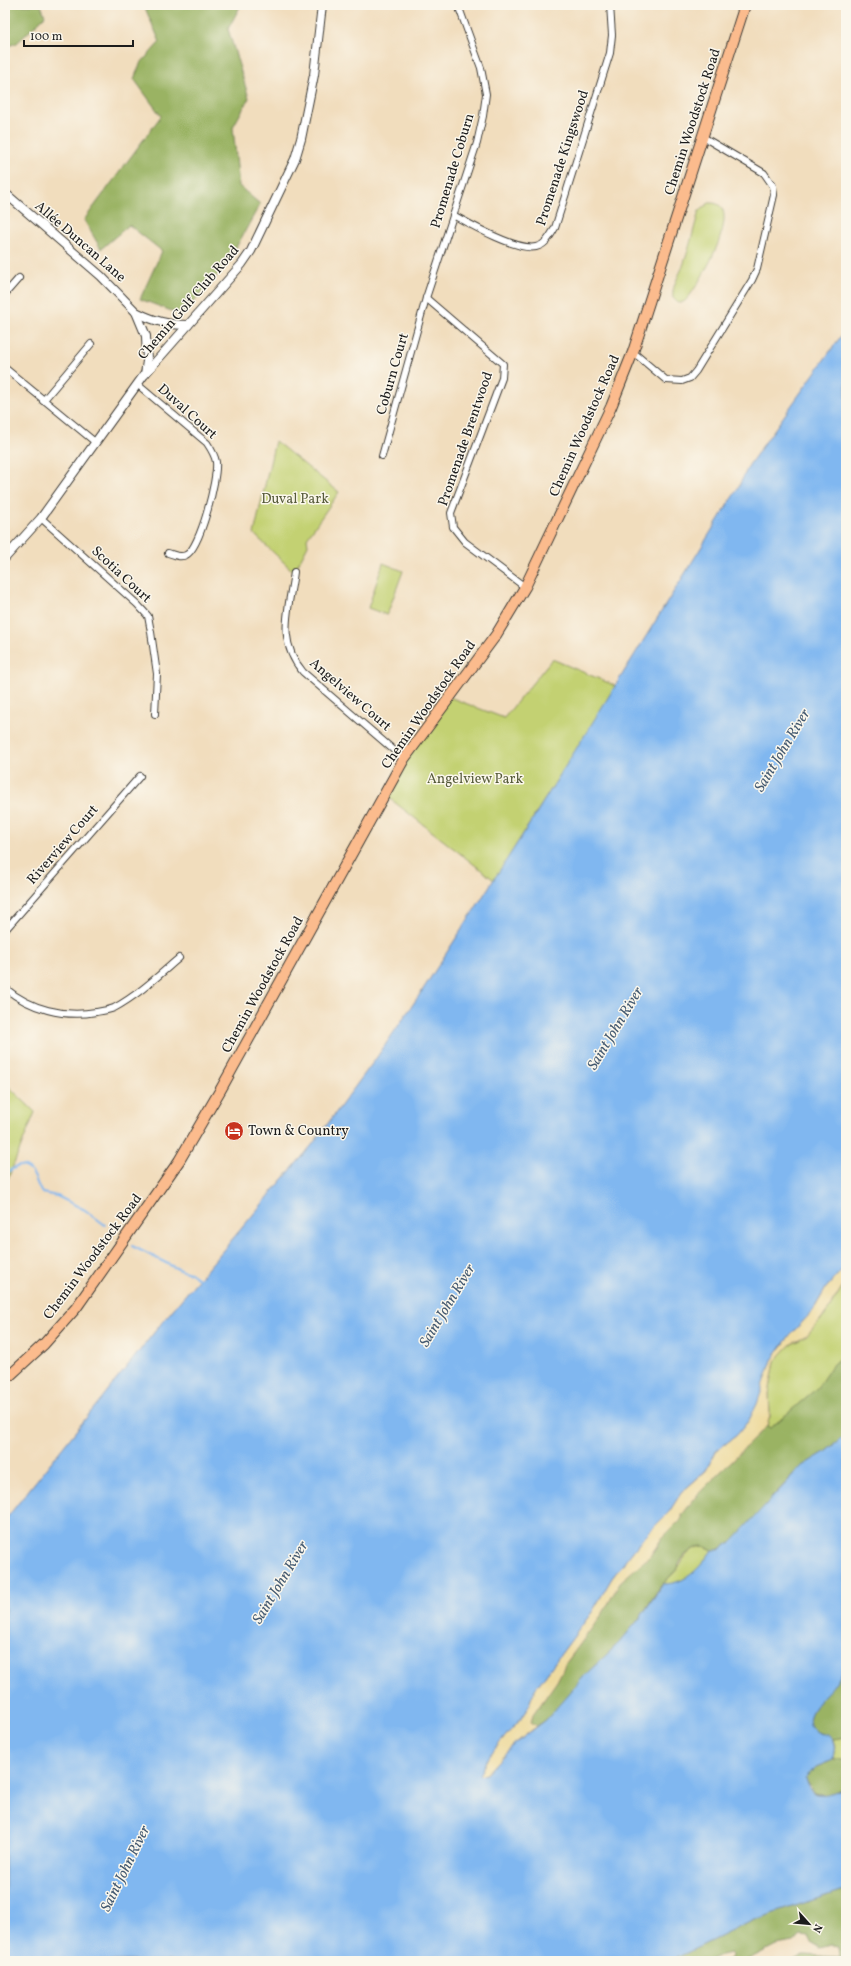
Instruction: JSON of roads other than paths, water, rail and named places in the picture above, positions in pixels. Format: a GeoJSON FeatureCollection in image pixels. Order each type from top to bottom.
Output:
{"type":"FeatureCollection","features":[{"type":"Feature","properties":{"kind":"main road","name":"Chemin Woodstock Road"},"geometry":{"type":"LineString","coordinates":[[5,1380],[44,1344],[76,1308],[179,1161],[221,1089],[404,758],[496,635],[525,587],[611,407],[633,352],[745,5]]}},
{"type":"Feature","properties":{"kind":"street","name":"Chemin Golf Club Road"},"geometry":{"type":"LineString","coordinates":[[5,558],[41,518],[144,375],[242,264],[251,251],[295,159],[302,139],[308,107],[322,5]]}},
{"type":"Feature","properties":{"kind":"street","name":"Promenade Coburn"},"geometry":{"type":"LineString","coordinates":[[426,298],[476,143],[486,94],[481,68],[458,5]]}},
{"type":"Feature","properties":{"kind":"street","name":"Promenade Kingswood"},"geometry":{"type":"LineString","coordinates":[[453,215],[520,247],[537,247],[548,241],[555,228],[610,53],[612,35],[610,5]]}},
{"type":"Feature","properties":{"kind":"street"},"geometry":{"type":"LineString","coordinates":[[633,352],[666,380],[682,382],[690,378],[716,340],[757,269],[774,194],[773,186],[764,173],[703,137]]}},
{"type":"Feature","properties":{"kind":"street","name":"Allée Duncan Lane"},"geometry":{"type":"LineString","coordinates":[[5,193],[95,271],[136,312]]}},
{"type":"Feature","properties":{"kind":"street"},"geometry":{"type":"LineString","coordinates":[[5,294],[19,278]]}},
{"type":"Feature","properties":{"kind":"street","name":"Coburn Court"},"geometry":{"type":"LineString","coordinates":[[382,456],[426,298]]}},
{"type":"Feature","properties":{"kind":"street","name":"Promenade Brentwood"},"geometry":{"type":"LineString","coordinates":[[426,298],[503,364],[502,378],[451,513],[453,527],[465,542],[525,587]]}},
{"type":"Feature","properties":{"kind":"street"},"geometry":{"type":"LineString","coordinates":[[136,312],[160,322],[173,325],[188,324]]}},
{"type":"Feature","properties":{"kind":"street"},"geometry":{"type":"LineString","coordinates":[[136,312],[146,336],[147,361],[144,375]]}},
{"type":"Feature","properties":{"kind":"street"},"geometry":{"type":"LineString","coordinates":[[43,401],[92,344]]}},
{"type":"Feature","properties":{"kind":"street"},"geometry":{"type":"LineString","coordinates":[[5,368],[43,401],[95,442]]}},
{"type":"Feature","properties":{"kind":"street","name":"Duval Court"},"geometry":{"type":"LineString","coordinates":[[137,384],[206,443],[211,449],[216,462],[206,518],[193,550],[187,555],[180,557],[168,553]]}},
{"type":"Feature","properties":{"kind":"street","name":"Scotia Court"},"geometry":{"type":"LineString","coordinates":[[41,518],[137,604],[148,616],[157,674],[155,714]]}},
{"type":"Feature","properties":{"kind":"street","name":"Angelview Court"},"geometry":{"type":"LineString","coordinates":[[294,572],[286,627],[287,642],[293,659],[304,672],[404,758]]}},
{"type":"Feature","properties":{"kind":"street","name":"Riverview Court"},"geometry":{"type":"LineString","coordinates":[[5,930],[140,776]]}},
{"type":"Feature","properties":{"kind":"street"},"geometry":{"type":"LineString","coordinates":[[5,988],[27,1003],[39,1008],[55,1013],[86,1014],[112,1009],[130,998],[179,958]]}},
{"type":"Feature","properties":{"kind":"water","name":"Saint John River"},"geometry":{"type":"Polygon","coordinates":[[[846,329],[846,1265],[826,1288],[812,1312],[790,1335],[772,1360],[757,1404],[749,1420],[737,1435],[716,1451],[706,1470],[681,1493],[669,1512],[644,1537],[612,1578],[592,1612],[535,1689],[527,1709],[521,1718],[488,1757],[479,1775],[486,1774],[512,1746],[546,1720],[586,1674],[619,1643],[640,1618],[663,1584],[679,1581],[692,1574],[703,1563],[712,1550],[719,1550],[731,1542],[802,1466],[825,1452],[846,1435],[846,1664],[833,1686],[813,1709],[809,1722],[812,1728],[820,1733],[828,1734],[833,1740],[833,1760],[816,1767],[805,1778],[811,1791],[816,1794],[828,1794],[846,1787],[846,1889],[756,1919],[670,1961],[5,1961],[5,1520],[164,1320],[312,1145],[377,1057],[420,994],[527,828],[738,488],[749,465],[846,329]]]}},
{"type":"Feature","properties":{"kind":"waterway"},"geometry":{"type":"LineString","coordinates":[[5,1173],[18,1166],[28,1168],[34,1175],[42,1193],[57,1196],[85,1210],[105,1225]]}},
{"type":"Feature","properties":{"kind":"waterway"},"geometry":{"type":"LineString","coordinates":[[132,1246],[180,1270],[190,1273],[200,1280]]}},
{"type":"Feature","properties":{"kind":"place","name":"Town & Country"},"geometry":{"type":"Point","coordinates":[234,1131]}},
{"type":"Feature","properties":{"kind":"park label","name":"Duval Park"},"geometry":{"type":"Point","coordinates":[295,499]}},
{"type":"Feature","properties":{"kind":"park label","name":"Angelview Park"},"geometry":{"type":"Point","coordinates":[475,779]}}]}
